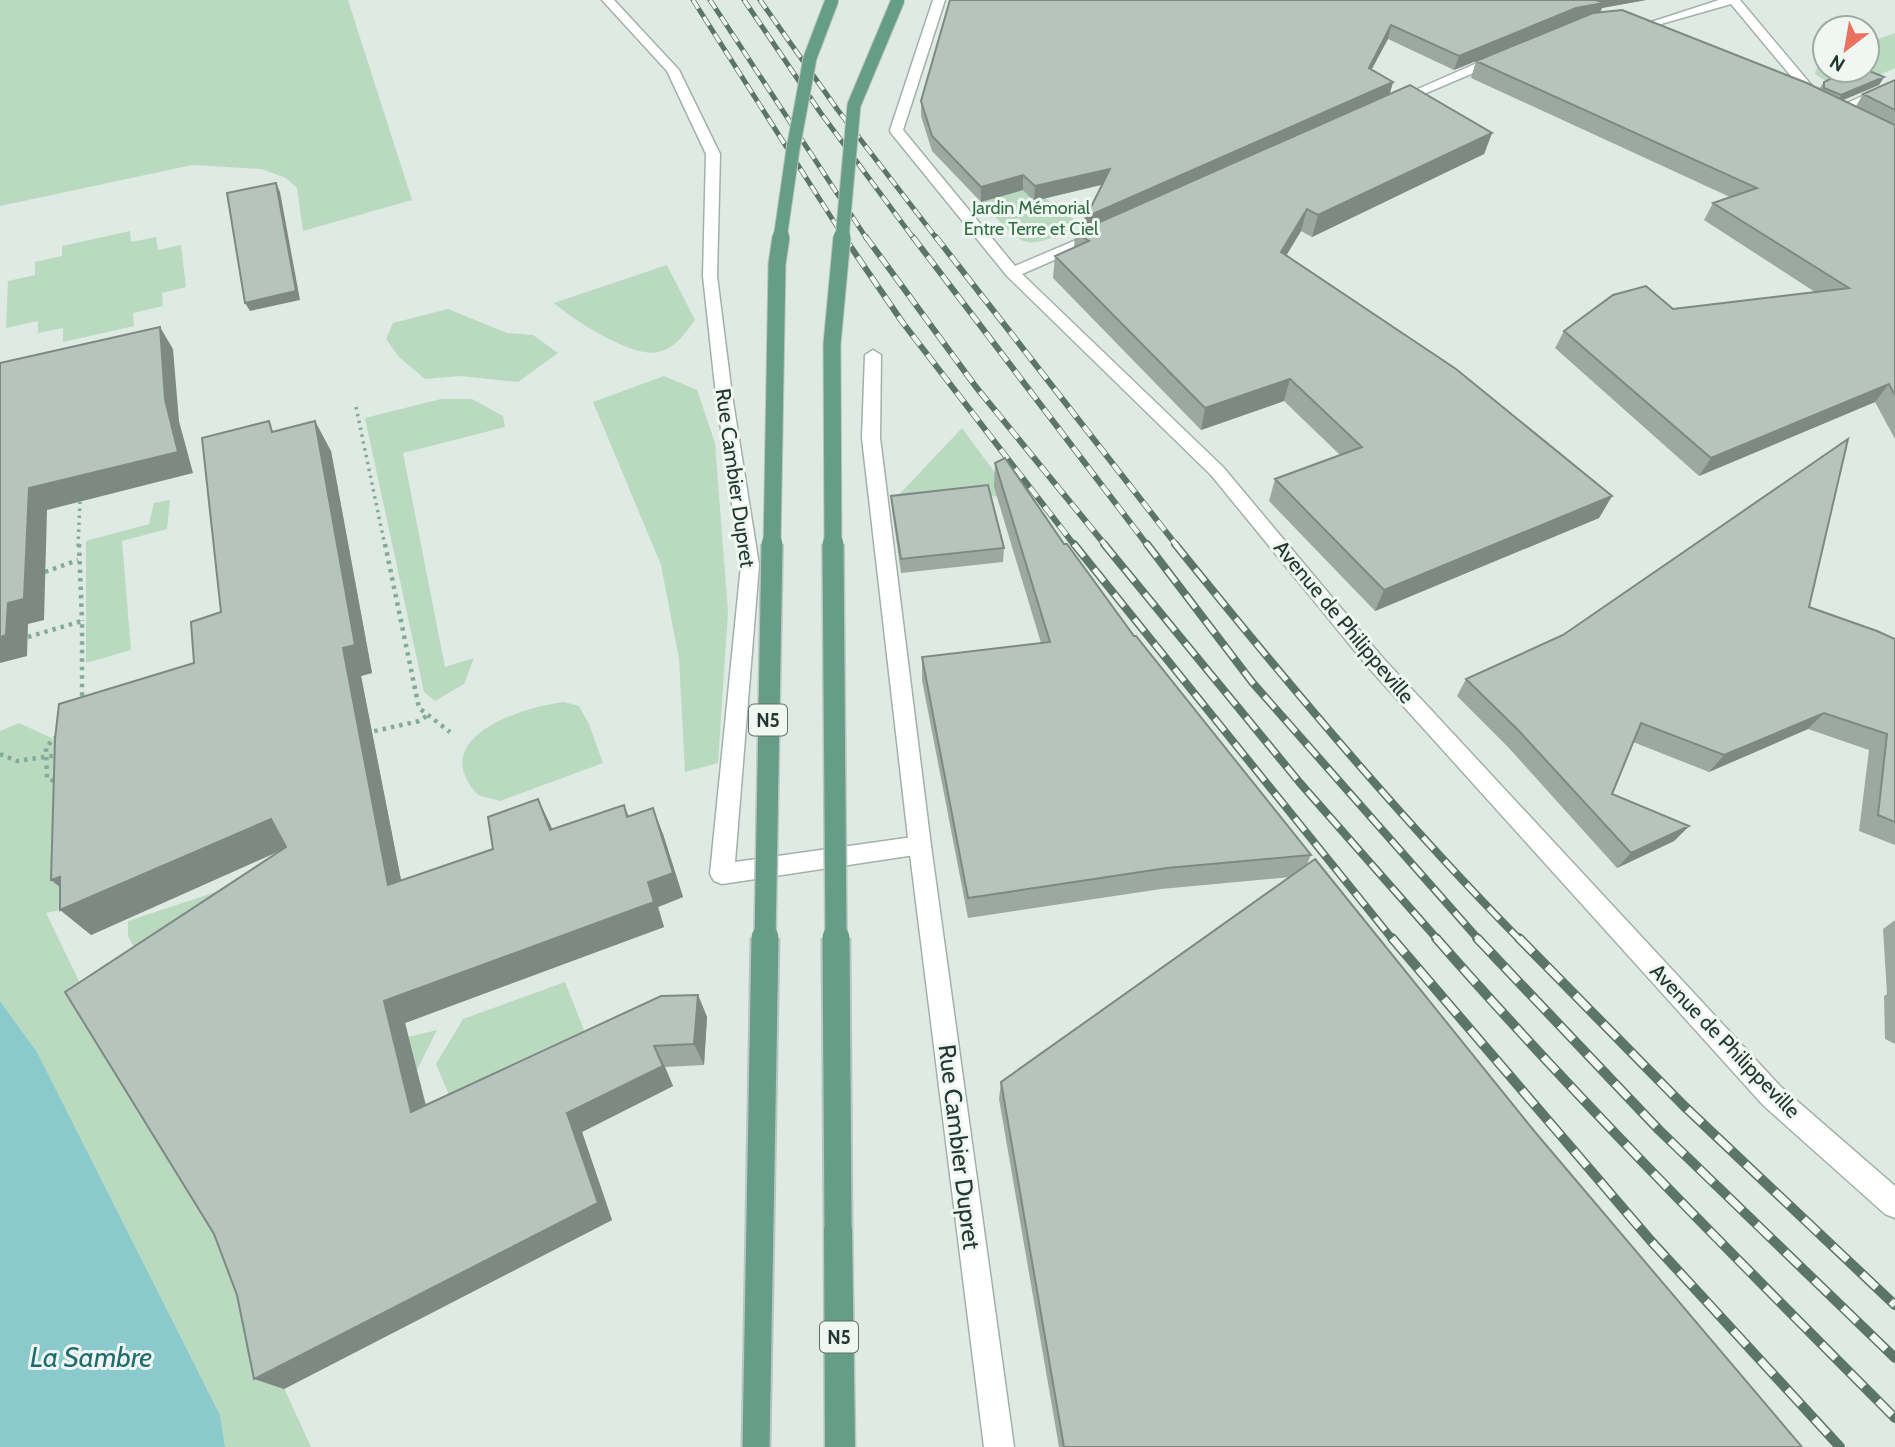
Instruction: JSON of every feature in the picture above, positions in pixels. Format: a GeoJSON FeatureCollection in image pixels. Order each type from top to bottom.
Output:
{"type":"FeatureCollection","features":[{"type":"Feature","properties":{"kind":"main road","name":"N5"},"geometry":{"type":"LineString","coordinates":[[756,1447],[777,264],[793,149],[810,58],[832,0]]}},
{"type":"Feature","properties":{"kind":"main road","name":"N5"},"geometry":{"type":"LineString","coordinates":[[840,1447],[832,344],[854,105],[898,0]]}},
{"type":"Feature","properties":{"kind":"street","name":"Rue Cambier Dupret"},"geometry":{"type":"LineString","coordinates":[[608,0],[673,70],[713,155],[710,275],[724,395],[750,565],[722,874],[920,846]]}},
{"type":"Feature","properties":{"kind":"street","name":"Avenue de Philippeville"},"geometry":{"type":"LineString","coordinates":[[939,0],[896,130],[1012,273],[1217,471],[1376,662],[1772,1096],[1895,1204]]}},
{"type":"Feature","properties":{"kind":"street"},"geometry":{"type":"LineString","coordinates":[[1639,21],[1660,26],[1732,0],[1819,102]]}},
{"type":"Feature","properties":{"kind":"street"},"geometry":{"type":"LineString","coordinates":[[1384,107],[1511,52]]}},
{"type":"Feature","properties":{"kind":"street"},"geometry":{"type":"LineString","coordinates":[[1795,91],[1844,113],[1895,85]]}},
{"type":"Feature","properties":{"kind":"street"},"geometry":{"type":"LineString","coordinates":[[1012,273],[1108,231]]}},
{"type":"Feature","properties":{"kind":"street","name":"Rue Cambier Dupret"},"geometry":{"type":"LineString","coordinates":[[873,355],[871,438],[920,846],[999,1447]]}},
{"type":"Feature","properties":{"kind":"path"},"geometry":{"type":"LineString","coordinates":[[356,407],[419,708],[450,732]]}},
{"type":"Feature","properties":{"kind":"path"},"geometry":{"type":"LineString","coordinates":[[80,502],[78,560],[82,621],[82,704]]}},
{"type":"Feature","properties":{"kind":"path"},"geometry":{"type":"LineString","coordinates":[[45,572],[78,560]]}},
{"type":"Feature","properties":{"kind":"path"},"geometry":{"type":"LineString","coordinates":[[28,637],[82,621]]}},
{"type":"Feature","properties":{"kind":"path"},"geometry":{"type":"LineString","coordinates":[[357,736],[419,721],[429,715]]}},
{"type":"Feature","properties":{"kind":"path"},"geometry":{"type":"LineString","coordinates":[[65,730],[46,747],[48,756],[45,771],[47,779],[69,783]]}},
{"type":"Feature","properties":{"kind":"path"},"geometry":{"type":"LineString","coordinates":[[0,754],[17,761],[72,754]]}},
{"type":"Feature","properties":{"kind":"green space"},"geometry":{"type":"Polygon","coordinates":[[[0,0],[348,0],[412,200],[303,231],[297,188],[286,178],[261,169],[192,165],[0,206],[0,0]]]}},
{"type":"Feature","properties":{"kind":"green space"},"geometry":{"type":"Polygon","coordinates":[[[1895,33],[1895,68],[1881,74],[1881,38],[1895,33]]]}},
{"type":"Feature","properties":{"kind":"green space","name":"Jardin Mémorial Entre Terre et Ciel"},"geometry":{"type":"Polygon","coordinates":[[[1022,189],[1045,198],[1082,225],[1046,240],[1026,242],[1017,237],[981,202],[1022,189]]]}},
{"type":"Feature","properties":{"kind":"green space"},"geometry":{"type":"Polygon","coordinates":[[[130,231],[131,242],[156,237],[158,250],[181,245],[186,287],[162,293],[163,306],[133,313],[134,326],[63,342],[63,328],[38,333],[38,321],[6,328],[8,281],[35,275],[35,262],[62,256],[62,246],[130,231]]]}},
{"type":"Feature","properties":{"kind":"green space"},"geometry":{"type":"Polygon","coordinates":[[[667,265],[695,320],[680,339],[664,350],[647,352],[619,344],[589,328],[554,303],[667,265]]]}},
{"type":"Feature","properties":{"kind":"green space"},"geometry":{"type":"Polygon","coordinates":[[[448,309],[507,333],[533,335],[558,353],[518,382],[460,376],[425,379],[399,357],[386,339],[393,323],[448,309]]]}},
{"type":"Feature","properties":{"kind":"green space"},"geometry":{"type":"Polygon","coordinates":[[[664,376],[697,390],[715,443],[728,612],[718,763],[685,772],[679,659],[661,565],[593,402],[664,376]]]}},
{"type":"Feature","properties":{"kind":"green space"},"geometry":{"type":"Polygon","coordinates":[[[441,399],[472,399],[503,416],[505,427],[403,453],[445,667],[474,658],[464,684],[435,701],[424,692],[365,418],[441,399]]]}},
{"type":"Feature","properties":{"kind":"green space"},"geometry":{"type":"Polygon","coordinates":[[[962,428],[1012,496],[893,501],[962,428]]]}},
{"type":"Feature","properties":{"kind":"green space"},"geometry":{"type":"Polygon","coordinates":[[[170,500],[167,529],[122,541],[131,650],[86,663],[86,541],[149,524],[154,503],[170,500]]]}},
{"type":"Feature","properties":{"kind":"green space"},"geometry":{"type":"Polygon","coordinates":[[[564,702],[579,706],[589,724],[603,763],[500,801],[478,795],[465,775],[463,757],[471,742],[485,729],[504,719],[564,702]]]}},
{"type":"Feature","properties":{"kind":"green space"},"geometry":{"type":"Polygon","coordinates":[[[19,723],[84,753],[60,877],[60,910],[46,913],[95,1014],[241,1243],[284,1388],[311,1447],[225,1447],[220,1415],[37,1052],[0,1001],[0,731],[19,723]]]}},
{"type":"Feature","properties":{"kind":"green space"},"geometry":{"type":"Polygon","coordinates":[[[249,881],[150,977],[128,936],[128,921],[249,881]]]}},
{"type":"Feature","properties":{"kind":"green space"},"geometry":{"type":"Polygon","coordinates":[[[565,982],[594,1055],[459,1119],[436,1064],[463,1019],[565,982]]]}},
{"type":"Feature","properties":{"kind":"green space"},"geometry":{"type":"Polygon","coordinates":[[[437,1030],[417,1070],[375,1088],[362,1048],[437,1030]]]}},
{"type":"Feature","properties":{"kind":"water","name":"La Sambre"},"geometry":{"type":"Polygon","coordinates":[[[0,1001],[37,1052],[220,1415],[225,1447],[0,1447],[0,1001]]]}},
{"type":"Feature","properties":{"kind":"building"},"geometry":{"type":"Polygon","coordinates":[[[950,0],[1596,0],[1604,3],[1576,8],[1459,56],[1391,25],[1369,68],[1393,82],[1086,217],[1110,169],[1035,186],[1023,175],[981,187],[932,136],[921,101],[950,0]]]}},
{"type":"Feature","properties":{"kind":"building"},"geometry":{"type":"Polygon","coordinates":[[[1622,10],[1807,83],[1895,125],[1895,395],[1889,384],[1711,458],[1564,331],[1613,295],[1646,286],[1673,309],[1849,288],[1713,203],[1757,188],[1476,61],[1593,13],[1622,10]]]}},
{"type":"Feature","properties":{"kind":"building"},"geometry":{"type":"Polygon","coordinates":[[[1895,80],[1895,110],[1863,94],[1895,80]]]}},
{"type":"Feature","properties":{"kind":"building"},"geometry":{"type":"Polygon","coordinates":[[[1824,84],[1867,84],[1841,95],[1824,88],[1824,84]]]}},
{"type":"Feature","properties":{"kind":"building"},"geometry":{"type":"Polygon","coordinates":[[[1410,85],[1492,133],[1318,215],[1307,209],[1281,252],[1456,369],[1612,496],[1384,590],[1275,479],[1362,447],[1290,379],[1205,408],[1055,256],[1089,241],[1075,233],[1410,85]]]}},
{"type":"Feature","properties":{"kind":"building"},"geometry":{"type":"Polygon","coordinates":[[[276,183],[296,291],[245,303],[227,193],[276,183]]]}},
{"type":"Feature","properties":{"kind":"building"},"geometry":{"type":"Polygon","coordinates":[[[160,327],[165,399],[178,452],[29,488],[24,599],[8,603],[6,635],[0,637],[0,363],[160,327]]]}},
{"type":"Feature","properties":{"kind":"building"},"geometry":{"type":"Polygon","coordinates":[[[269,421],[272,432],[315,421],[355,645],[343,648],[388,885],[493,849],[488,817],[538,799],[550,830],[624,805],[627,817],[653,808],[673,873],[648,882],[654,902],[384,1001],[411,1112],[661,996],[698,995],[694,1044],[654,1046],[663,1066],[567,1113],[598,1203],[254,1379],[237,1295],[214,1234],[65,992],[286,847],[271,819],[60,910],[60,877],[51,880],[55,739],[59,704],[194,663],[191,622],[221,612],[202,438],[269,421]]]}},
{"type":"Feature","properties":{"kind":"building"},"geometry":{"type":"Polygon","coordinates":[[[1848,439],[1809,607],[1895,639],[1895,822],[1878,815],[1887,734],[1824,713],[1724,755],[1641,723],[1612,794],[1689,826],[1631,853],[1519,731],[1466,679],[1563,635],[1848,439]]]}},
{"type":"Feature","properties":{"kind":"building"},"geometry":{"type":"Polygon","coordinates":[[[1005,458],[1064,544],[1067,544],[1134,636],[1311,855],[1167,868],[968,898],[922,657],[1050,642],[995,463],[1005,458]]]}},
{"type":"Feature","properties":{"kind":"building"},"geometry":{"type":"Polygon","coordinates":[[[988,485],[1004,548],[901,559],[891,496],[988,485]]]}},
{"type":"Feature","properties":{"kind":"building"},"geometry":{"type":"Polygon","coordinates":[[[1315,859],[1535,1132],[1802,1447],[1064,1447],[1001,1082],[1315,859]]]}},
{"type":"Feature","properties":{"kind":"railway"},"geometry":{"type":"LineString","coordinates":[[693,0],[845,239]]}},
{"type":"Feature","properties":{"kind":"railway"},"geometry":{"type":"LineString","coordinates":[[710,0],[867,239]]}},
{"type":"Feature","properties":{"kind":"railway"},"geometry":{"type":"LineString","coordinates":[[744,0],[820,112],[914,239]]}},
{"type":"Feature","properties":{"kind":"railway"},"geometry":{"type":"LineString","coordinates":[[760,0],[837,109],[937,239]]}},
{"type":"Feature","properties":{"kind":"railway"},"geometry":{"type":"LineString","coordinates":[[844,237],[903,323],[1075,546]]}},
{"type":"Feature","properties":{"kind":"railway"},"geometry":{"type":"LineString","coordinates":[[866,237],[976,387],[1106,546]]}},
{"type":"Feature","properties":{"kind":"railway"},"geometry":{"type":"LineString","coordinates":[[913,237],[1148,546]]}},
{"type":"Feature","properties":{"kind":"railway"},"geometry":{"type":"LineString","coordinates":[[936,237],[1177,546]]}},
{"type":"Feature","properties":{"kind":"railway"},"geometry":{"type":"LineString","coordinates":[[1074,544],[1393,940]]}},
{"type":"Feature","properties":{"kind":"railway"},"geometry":{"type":"LineString","coordinates":[[1104,544],[1300,783],[1438,940]]}},
{"type":"Feature","properties":{"kind":"railway"},"geometry":{"type":"LineString","coordinates":[[1147,544],[1252,682],[1479,940]]}},
{"type":"Feature","properties":{"kind":"railway"},"geometry":{"type":"LineString","coordinates":[[1175,544],[1343,746],[1430,845],[1520,940]]}},
{"type":"Feature","properties":{"kind":"railway"},"geometry":{"type":"LineString","coordinates":[[1392,938],[1651,1241],[1840,1447]]}},
{"type":"Feature","properties":{"kind":"railway"},"geometry":{"type":"LineString","coordinates":[[1436,938],[1604,1122],[1895,1418]]}},
{"type":"Feature","properties":{"kind":"railway"},"geometry":{"type":"LineString","coordinates":[[1477,938],[1659,1130],[1895,1358]]}},
{"type":"Feature","properties":{"kind":"railway"},"geometry":{"type":"LineString","coordinates":[[1519,938],[1684,1106],[1895,1305]]}}]}
